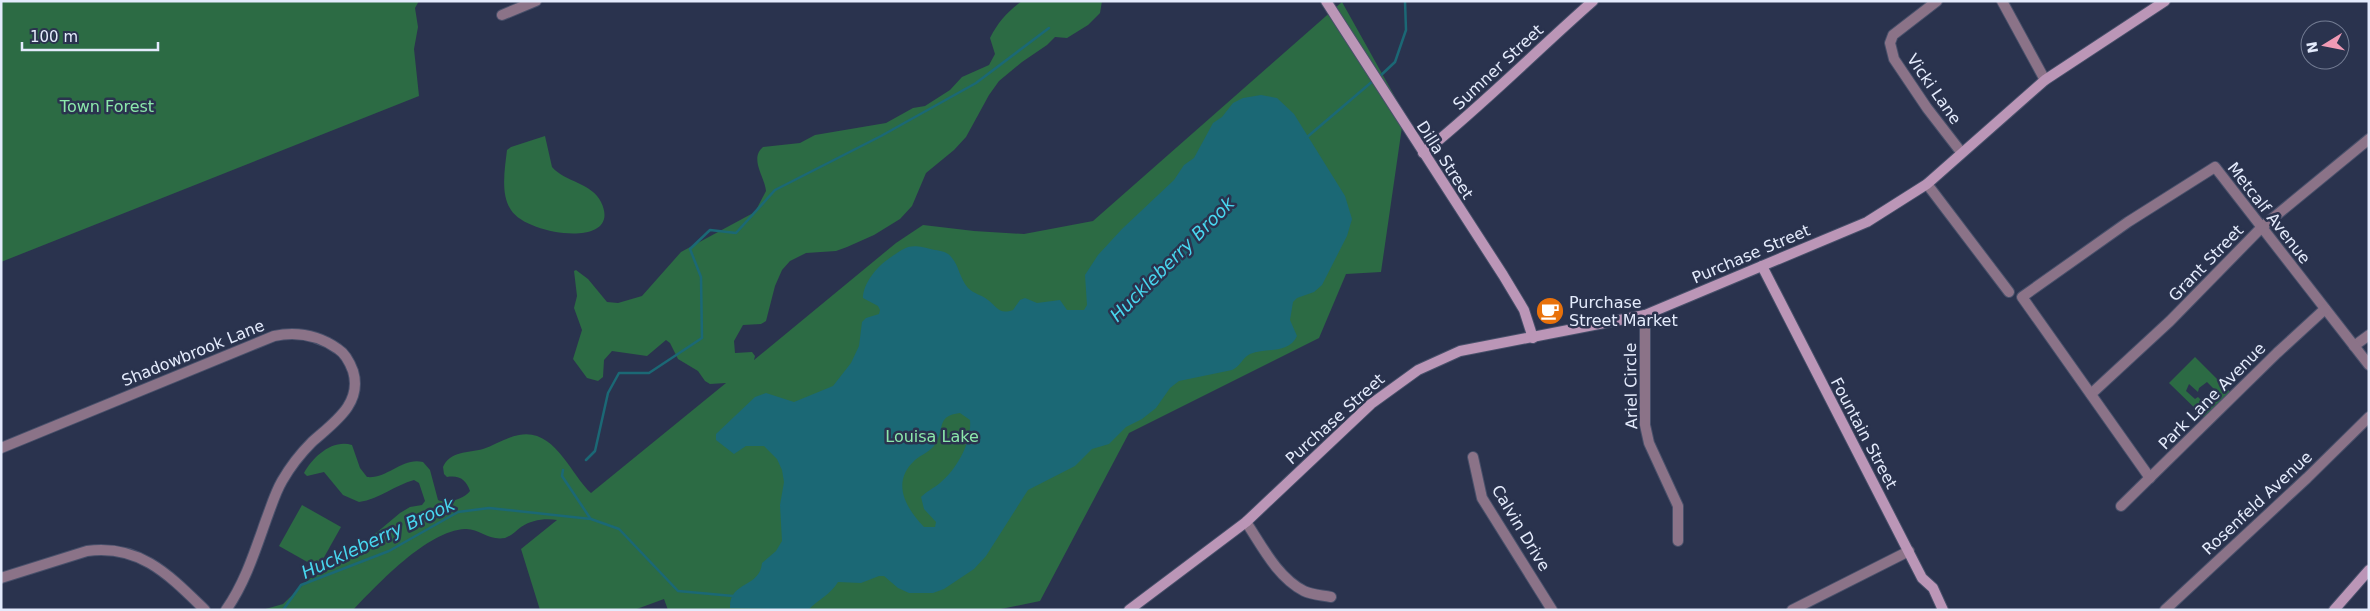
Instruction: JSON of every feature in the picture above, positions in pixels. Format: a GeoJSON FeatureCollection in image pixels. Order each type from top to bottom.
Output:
{"type":"FeatureCollection","features":[{"type":"Feature","properties":{"kind":"main road","name":"Dilla Street"},"geometry":{"type":"LineString","coordinates":[[1326,1],[1378,85],[1507,282],[1524,310],[1533,338]]}},
{"type":"Feature","properties":{"kind":"main road","name":"Sumner Street"},"geometry":{"type":"LineString","coordinates":[[1423,154],[1450,132],[1593,1]]}},
{"type":"Feature","properties":{"kind":"main road","name":"Purchase Street"},"geometry":{"type":"LineString","coordinates":[[1129,610],[1246,522],[1371,404],[1418,370],[1460,351],[1645,315],[1867,222],[1927,184],[1961,152],[2045,80],[2165,1]]}},
{"type":"Feature","properties":{"kind":"main road","name":"Fountain Street"},"geometry":{"type":"LineString","coordinates":[[1762,266],[1922,578],[1933,588],[1943,610]]}},
{"type":"Feature","properties":{"kind":"main road"},"geometry":{"type":"LineString","coordinates":[[2334,610],[2369,570]]}},
{"type":"Feature","properties":{"kind":"street"},"geometry":{"type":"LineString","coordinates":[[502,15],[536,1]]}},
{"type":"Feature","properties":{"kind":"street","name":"Vicki Lane"},"geometry":{"type":"LineString","coordinates":[[1936,1],[1893,35],[1891,50],[1894,59],[1927,108],[1961,152]]}},
{"type":"Feature","properties":{"kind":"street"},"geometry":{"type":"LineString","coordinates":[[2002,1],[2045,80]]}},
{"type":"Feature","properties":{"kind":"street","name":"Grant Street"},"geometry":{"type":"LineString","coordinates":[[2091,394],[2170,321],[2262,227],[2369,139]]}},
{"type":"Feature","properties":{"kind":"street","name":"Metcalf Avenue"},"geometry":{"type":"LineString","coordinates":[[2091,394],[2022,297],[2128,222],[2215,168],[2369,365]]}},
{"type":"Feature","properties":{"kind":"street"},"geometry":{"type":"LineString","coordinates":[[1927,184],[2009,292]]}},
{"type":"Feature","properties":{"kind":"street","name":"Park Lane Avenue"},"geometry":{"type":"LineString","coordinates":[[2121,506],[2277,353],[2325,309]]}},
{"type":"Feature","properties":{"kind":"street","name":"Ariel Circle"},"geometry":{"type":"LineString","coordinates":[[1645,315],[1644,424],[1649,443],[1678,506],[1678,541]]}},
{"type":"Feature","properties":{"kind":"street","name":"Shadowbrook Lane"},"geometry":{"type":"LineString","coordinates":[[1,448],[274,336],[298,333],[316,337],[341,351],[347,358],[354,373],[354,390],[351,400],[342,416],[306,448],[282,480],[242,584],[226,610]]}},
{"type":"Feature","properties":{"kind":"street"},"geometry":{"type":"LineString","coordinates":[[2354,346],[2369,335]]}},
{"type":"Feature","properties":{"kind":"street"},"geometry":{"type":"LineString","coordinates":[[2091,394],[2150,478]]}},
{"type":"Feature","properties":{"kind":"street","name":"Rosenfeld Avenue"},"geometry":{"type":"LineString","coordinates":[[2165,610],[2307,478],[2369,416]]}},
{"type":"Feature","properties":{"kind":"street","name":"Calvin Drive"},"geometry":{"type":"LineString","coordinates":[[1472,457],[1482,498],[1549,609]]}},
{"type":"Feature","properties":{"kind":"street"},"geometry":{"type":"LineString","coordinates":[[1246,522],[1278,569],[1293,584],[1306,592],[1331,597]]}},
{"type":"Feature","properties":{"kind":"street"},"geometry":{"type":"LineString","coordinates":[[1,578],[87,551],[115,550],[127,552],[149,562],[181,587],[204,610]]}},
{"type":"Feature","properties":{"kind":"street"},"geometry":{"type":"LineString","coordinates":[[1792,610],[1909,551]]}},
{"type":"Feature","properties":{"kind":"green space","name":"Town Forest"},"geometry":{"type":"Polygon","coordinates":[[[1,1],[419,1],[415,8],[418,27],[414,49],[419,96],[1,262],[1,1]]]}},
{"type":"Feature","properties":{"kind":"green space","name":"Louisa Lake"},"geometry":{"type":"Polygon","coordinates":[[[1022,1],[1102,1],[1100,13],[1088,25],[1067,38],[1055,37],[999,81],[989,95],[966,137],[954,150],[926,173],[912,206],[900,219],[874,235],[847,247],[836,251],[806,253],[790,261],[782,270],[775,286],[766,321],[761,324],[743,325],[734,341],[735,353],[752,352],[755,356],[754,360],[896,243],[923,225],[1024,234],[1093,221],[1342,2],[1404,113],[1381,272],[1346,274],[1319,338],[1129,433],[1040,601],[996,610],[668,610],[664,599],[634,610],[540,610],[521,549],[557,520],[548,519],[529,523],[505,538],[494,538],[475,530],[465,529],[450,532],[435,539],[404,560],[353,610],[262,610],[283,604],[309,579],[352,557],[363,544],[400,513],[410,507],[422,505],[425,501],[419,483],[414,480],[374,498],[359,502],[343,495],[324,472],[307,476],[304,473],[312,461],[330,447],[345,444],[352,445],[360,468],[367,477],[382,475],[415,461],[423,462],[430,470],[438,500],[450,501],[460,498],[470,491],[462,479],[447,477],[444,474],[443,467],[450,458],[460,453],[483,449],[514,436],[532,435],[542,438],[552,445],[591,493],[726,383],[710,384],[705,381],[698,371],[678,359],[670,343],[666,340],[647,356],[612,351],[604,360],[603,377],[598,381],[587,378],[573,359],[582,330],[574,308],[577,296],[574,271],[576,270],[588,279],[607,302],[618,303],[642,296],[681,252],[755,212],[766,191],[757,157],[763,147],[800,143],[815,135],[886,123],[913,108],[925,106],[950,90],[962,77],[989,65],[995,54],[990,38],[1004,17],[1022,1]]]}},
{"type":"Feature","properties":{"kind":"green space"},"geometry":{"type":"Polygon","coordinates":[[[545,136],[552,167],[557,172],[591,191],[601,202],[604,217],[599,227],[587,232],[553,231],[520,219],[511,210],[504,189],[507,150],[545,136]]]}},
{"type":"Feature","properties":{"kind":"green space"},"geometry":{"type":"Polygon","coordinates":[[[2195,357],[2230,392],[2205,418],[2169,383],[2195,357]],[[2207,382],[2199,388],[2198,392],[2189,384],[2186,391],[2195,399],[2198,397],[2202,401],[2215,390],[2207,382]]]}},
{"type":"Feature","properties":{"kind":"green space"},"geometry":{"type":"Polygon","coordinates":[[[302,505],[341,527],[318,568],[279,546],[302,505]]]}},
{"type":"Feature","properties":{"kind":"water","name":"Louisa Lake"},"geometry":{"type":"Polygon","coordinates":[[[1261,95],[1277,98],[1294,114],[1345,196],[1352,219],[1347,236],[1322,285],[1314,292],[1297,298],[1293,302],[1290,320],[1297,336],[1293,342],[1282,348],[1250,354],[1232,370],[1179,381],[1170,388],[1156,408],[1142,419],[1126,427],[1109,444],[1092,449],[1075,466],[1028,490],[986,556],[974,569],[944,589],[933,593],[909,593],[898,588],[884,576],[879,576],[861,583],[838,582],[828,594],[808,610],[730,608],[734,593],[756,577],[762,563],[776,551],[782,541],[780,505],[784,482],[782,470],[777,459],[764,446],[746,446],[734,454],[716,440],[716,434],[755,397],[766,393],[794,402],[833,386],[851,363],[859,346],[862,322],[866,318],[879,314],[878,306],[863,298],[865,287],[879,267],[905,248],[919,246],[949,254],[968,288],[986,298],[1001,311],[1013,310],[1020,300],[1025,298],[1037,303],[1060,300],[1067,310],[1084,310],[1087,305],[1085,275],[1098,255],[1122,229],[1174,180],[1184,165],[1194,158],[1213,123],[1222,117],[1233,103],[1243,98],[1261,95]],[[960,413],[947,417],[942,424],[938,440],[934,446],[915,460],[908,468],[904,477],[902,486],[906,503],[924,527],[935,527],[936,522],[924,509],[921,497],[940,483],[957,463],[969,437],[970,420],[960,413]]]}},
{"type":"Feature","properties":{"kind":"waterway","name":"Huckleberry Brook"},"geometry":{"type":"LineString","coordinates":[[1379,77],[1395,62],[1406,30],[1405,1]]}},
{"type":"Feature","properties":{"kind":"waterway"},"geometry":{"type":"LineString","coordinates":[[586,460],[595,451],[608,393],[619,373],[649,373],[702,338],[701,277],[690,249],[710,230],[736,233],[775,190],[881,136],[976,83],[1049,28]]}},
{"type":"Feature","properties":{"kind":"waterway","name":"Huckleberry Brook"},"geometry":{"type":"LineString","coordinates":[[1306,138],[1374,80]]}},
{"type":"Feature","properties":{"kind":"waterway"},"geometry":{"type":"LineString","coordinates":[[563,470],[562,476],[590,518]]}},
{"type":"Feature","properties":{"kind":"waterway","name":"Huckleberry Brook"},"geometry":{"type":"LineString","coordinates":[[283,610],[301,585],[389,551],[458,512],[489,508],[591,519],[619,529],[678,591],[733,596]]}},
{"type":"Feature","properties":{"kind":"place","name":"Purchase Street Market"},"geometry":{"type":"Point","coordinates":[1550,311]}}]}
